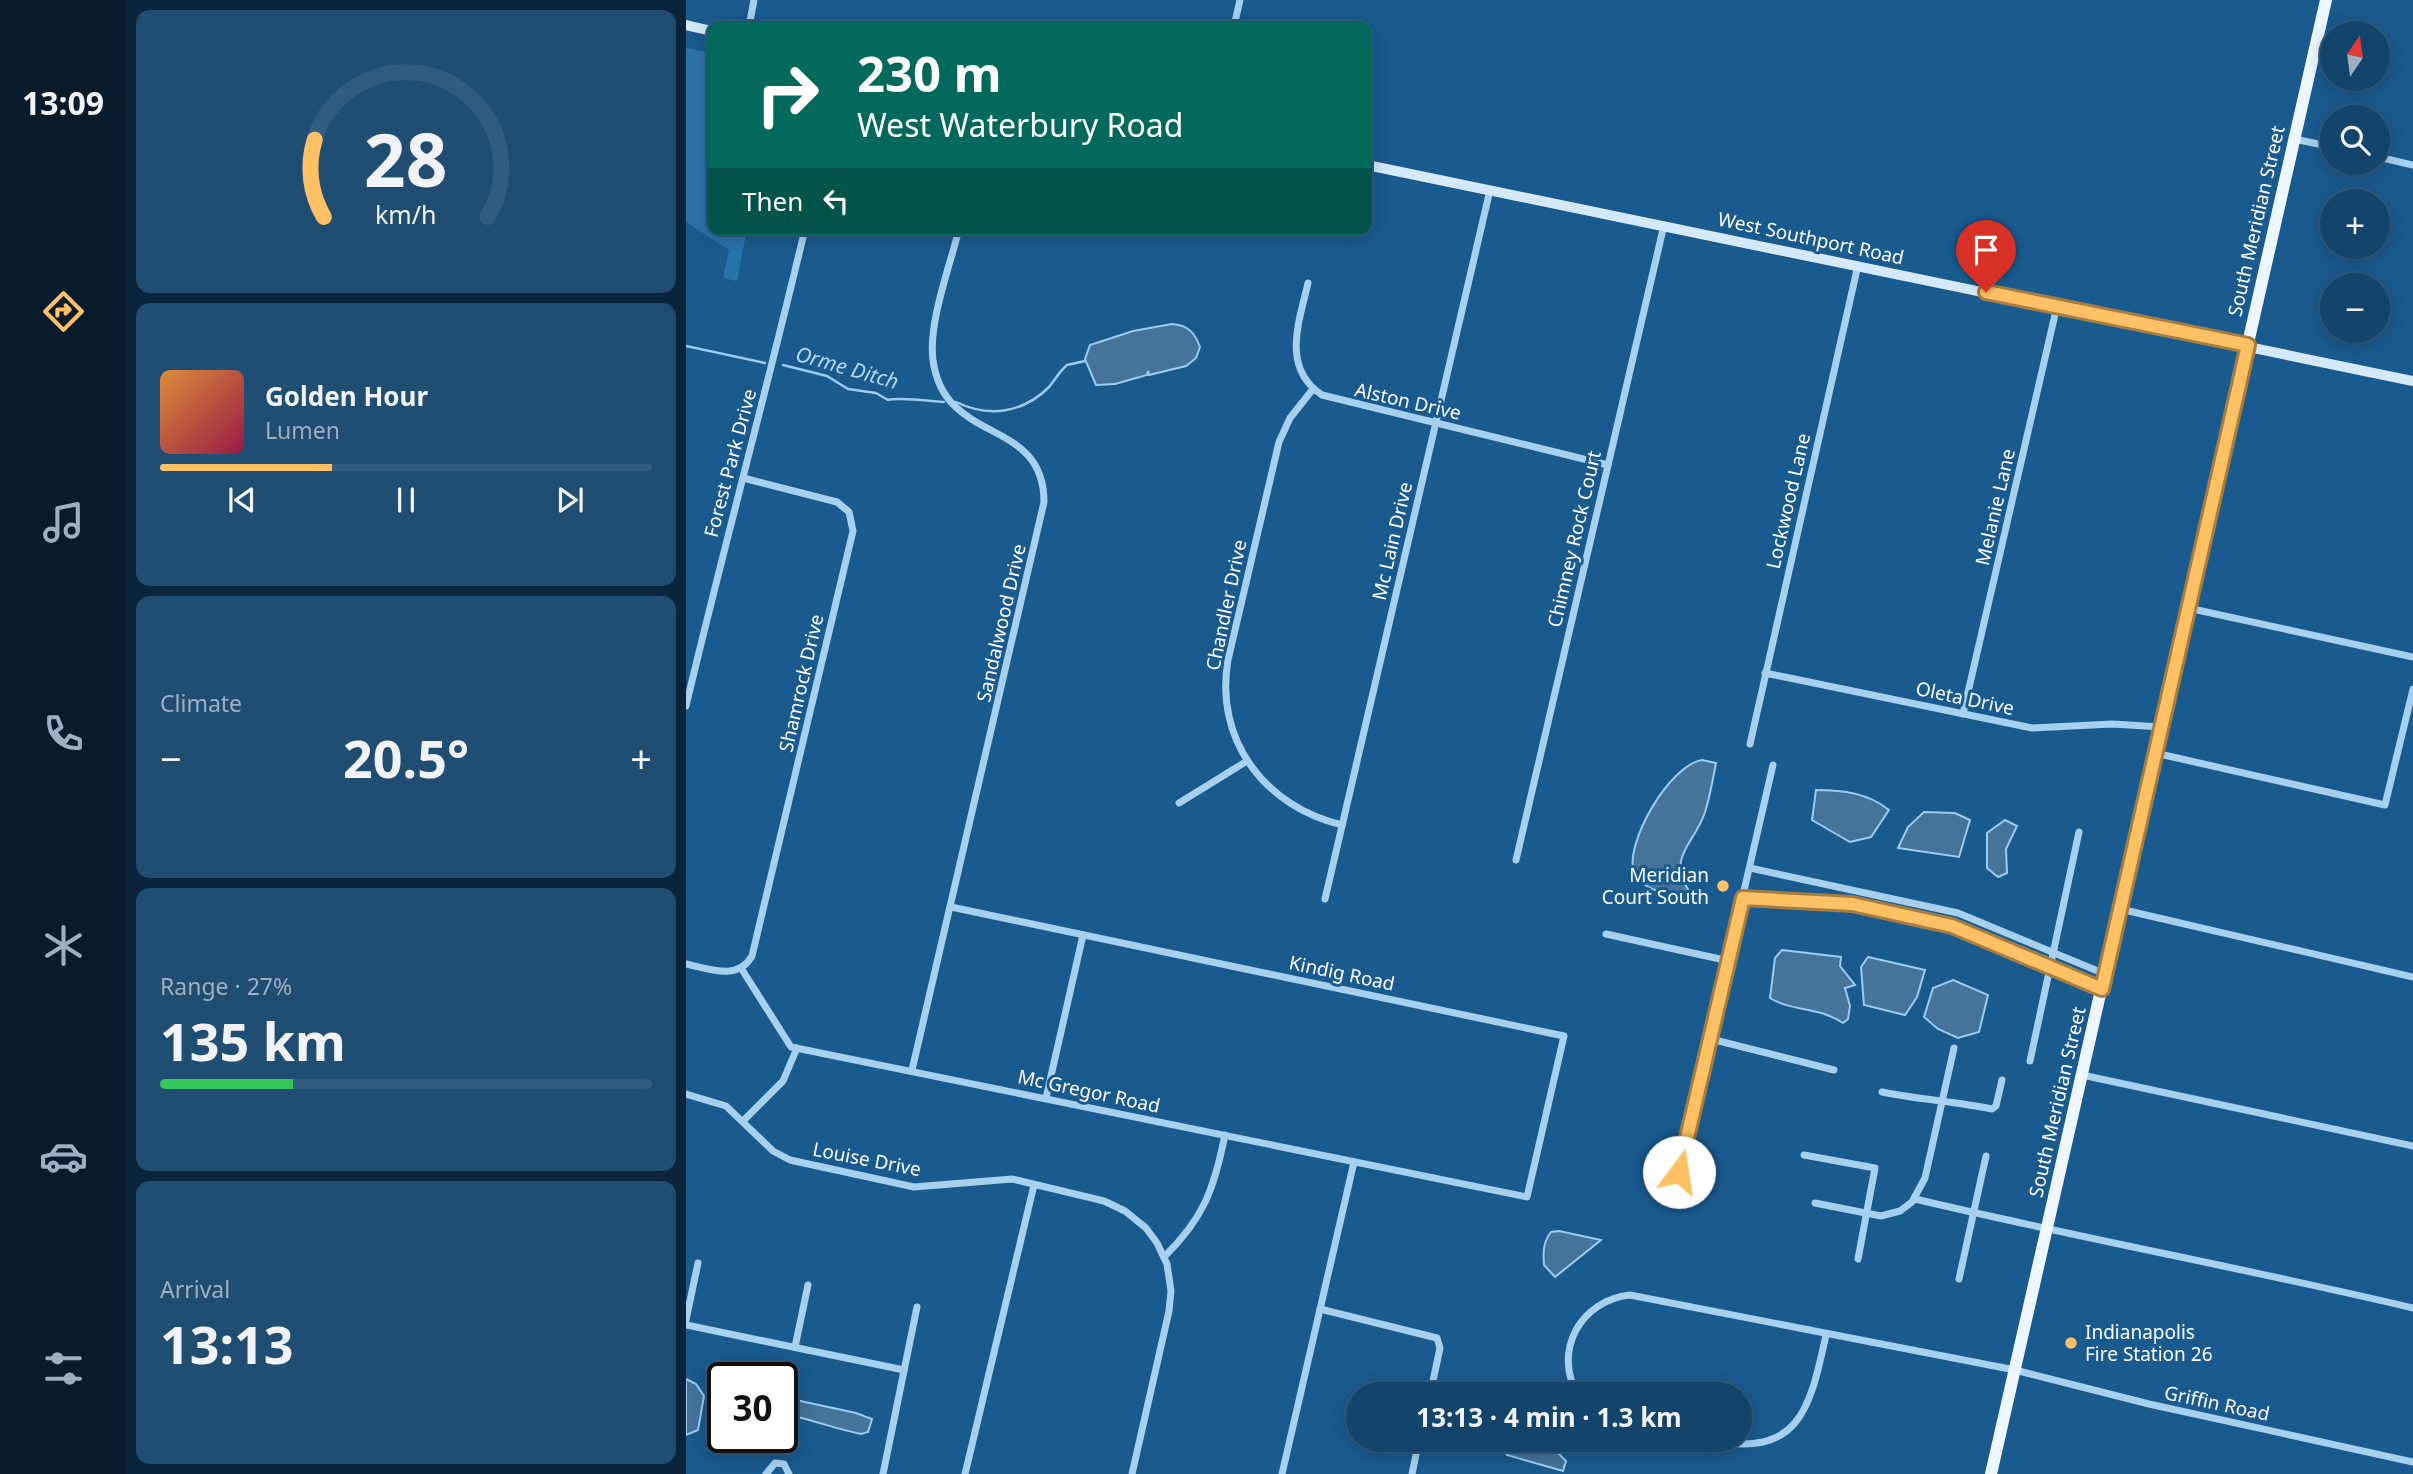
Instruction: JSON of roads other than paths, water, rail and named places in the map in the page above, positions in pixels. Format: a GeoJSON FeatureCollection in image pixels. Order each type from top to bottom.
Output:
{"type":"FeatureCollection","features":[{"type":"Feature","properties":{"kind":"main road","name":"South Meridian Street"},"geometry":{"type":"LineString","coordinates":[[1991,1474],[2326,0]]}},
{"type":"Feature","properties":{"kind":"main road"},"geometry":{"type":"LineString","coordinates":[[686,26],[707,30]]}},
{"type":"Feature","properties":{"kind":"main road","name":"West Southport Road"},"geometry":{"type":"LineString","coordinates":[[1372,166],[2413,381]]}},
{"type":"Feature","properties":{"kind":"street"},"geometry":{"type":"LineString","coordinates":[[750,21],[754,0]]}},
{"type":"Feature","properties":{"kind":"street"},"geometry":{"type":"LineString","coordinates":[[1235,21],[1240,0]]}},
{"type":"Feature","properties":{"kind":"street"},"geometry":{"type":"LineString","coordinates":[[2294,139],[2320,144]]}},
{"type":"Feature","properties":{"kind":"street"},"geometry":{"type":"LineString","coordinates":[[2390,160],[2413,165]]}},
{"type":"Feature","properties":{"kind":"street","name":"Mc Lain Drive"},"geometry":{"type":"LineString","coordinates":[[1325,900],[1490,190]]}},
{"type":"Feature","properties":{"kind":"street","name":"Chimney Rock Court"},"geometry":{"type":"LineString","coordinates":[[1516,860],[1664,225]]}},
{"type":"Feature","properties":{"kind":"street","name":"Forest Park Drive"},"geometry":{"type":"LineString","coordinates":[[686,706],[804,235]]}},
{"type":"Feature","properties":{"kind":"street","name":"Sandalwood Drive"},"geometry":{"type":"LineString","coordinates":[[912,1070],[1044,498],[1040,475],[1030,455],[1006,436],[981,427],[965,417],[949,400],[938,381],[933,355],[934,337],[957,235]]}},
{"type":"Feature","properties":{"kind":"street","name":"Lockwood Lane"},"geometry":{"type":"LineString","coordinates":[[1749,744],[1858,265]]}},
{"type":"Feature","properties":{"kind":"street"},"geometry":{"type":"LineString","coordinates":[[1308,283],[1295,351],[1299,370],[1313,388]]}},
{"type":"Feature","properties":{"kind":"street","name":"Melanie Lane"},"geometry":{"type":"LineString","coordinates":[[1964,714],[2057,306]]}},
{"type":"Feature","properties":{"kind":"street","name":"Alston Drive"},"geometry":{"type":"LineString","coordinates":[[1313,388],[1332,399],[1608,465]]}},
{"type":"Feature","properties":{"kind":"street","name":"Chandler Drive"},"geometry":{"type":"LineString","coordinates":[[1313,388],[1292,415],[1279,442],[1228,664],[1226,690],[1228,716],[1247,761],[1279,798],[1301,812],[1342,825]]}},
{"type":"Feature","properties":{"kind":"street","name":"Shamrock Drive"},"geometry":{"type":"LineString","coordinates":[[741,968],[752,956],[853,531],[849,512],[837,502],[743,478]]}},
{"type":"Feature","properties":{"kind":"street"},"geometry":{"type":"LineString","coordinates":[[2188,608],[2413,657]]}},
{"type":"Feature","properties":{"kind":"street","name":"Oleta Drive"},"geometry":{"type":"LineString","coordinates":[[1765,673],[2044,729],[2112,723],[2161,727]]}},
{"type":"Feature","properties":{"kind":"street"},"geometry":{"type":"LineString","coordinates":[[2155,753],[2385,805],[2413,689]]}},
{"type":"Feature","properties":{"kind":"street"},"geometry":{"type":"LineString","coordinates":[[1179,803],[1247,761]]}},
{"type":"Feature","properties":{"kind":"street"},"geometry":{"type":"LineString","coordinates":[[1679,1172],[1773,765]]}},
{"type":"Feature","properties":{"kind":"street"},"geometry":{"type":"LineString","coordinates":[[2031,1061],[2079,832]]}},
{"type":"Feature","properties":{"kind":"street"},"geometry":{"type":"LineString","coordinates":[[1750,868],[1958,913],[2105,974]]}},
{"type":"Feature","properties":{"kind":"street"},"geometry":{"type":"LineString","coordinates":[[1743,898],[1852,904],[1952,926],[2102,989]]}},
{"type":"Feature","properties":{"kind":"street","name":"Kindig Road"},"geometry":{"type":"LineString","coordinates":[[951,907],[1564,1036],[1527,1197]]}},
{"type":"Feature","properties":{"kind":"street"},"geometry":{"type":"LineString","coordinates":[[2120,909],[2413,977]]}},
{"type":"Feature","properties":{"kind":"street"},"geometry":{"type":"LineString","coordinates":[[1606,934],[1729,961]]}},
{"type":"Feature","properties":{"kind":"street"},"geometry":{"type":"LineString","coordinates":[[1046,1098],[1083,935]]}},
{"type":"Feature","properties":{"kind":"street"},"geometry":{"type":"LineString","coordinates":[[686,964],[724,972],[741,968],[790,1045],[797,1048],[783,1081],[743,1121]]}},
{"type":"Feature","properties":{"kind":"street"},"geometry":{"type":"LineString","coordinates":[[1711,1040],[1834,1070]]}},
{"type":"Feature","properties":{"kind":"street","name":"Mc Gregor Road"},"geometry":{"type":"LineString","coordinates":[[797,1048],[1527,1197]]}},
{"type":"Feature","properties":{"kind":"street"},"geometry":{"type":"LineString","coordinates":[[1815,1203],[1866,1214],[1892,1214],[1915,1199],[1925,1178],[1954,1048]]}},
{"type":"Feature","properties":{"kind":"street"},"geometry":{"type":"LineString","coordinates":[[2082,1075],[2413,1146]]}},
{"type":"Feature","properties":{"kind":"street"},"geometry":{"type":"LineString","coordinates":[[1882,1092],[1995,1108],[2002,1080]]}},
{"type":"Feature","properties":{"kind":"street","name":"Louise Drive"},"geometry":{"type":"LineString","coordinates":[[686,1094],[726,1106],[773,1151],[799,1162],[914,1186],[998,1178],[1104,1201],[1125,1211],[1146,1228],[1164,1257]]}},
{"type":"Feature","properties":{"kind":"street"},"geometry":{"type":"LineString","coordinates":[[1132,1474],[1169,1311],[1171,1291],[1164,1257],[1188,1234],[1208,1201],[1226,1135]]}},
{"type":"Feature","properties":{"kind":"street"},"geometry":{"type":"LineString","coordinates":[[1804,1155],[1875,1168],[1858,1259]]}},
{"type":"Feature","properties":{"kind":"street"},"geometry":{"type":"LineString","coordinates":[[1959,1279],[1986,1156]]}},
{"type":"Feature","properties":{"kind":"street"},"geometry":{"type":"LineString","coordinates":[[1282,1474],[1354,1163]]}},
{"type":"Feature","properties":{"kind":"street"},"geometry":{"type":"LineString","coordinates":[[965,1474],[1034,1185]]}},
{"type":"Feature","properties":{"kind":"street"},"geometry":{"type":"LineString","coordinates":[[1915,1199],[2047,1230],[2258,1271],[2413,1308]]}},
{"type":"Feature","properties":{"kind":"street"},"geometry":{"type":"LineString","coordinates":[[698,1263],[686,1322],[904,1370]]}},
{"type":"Feature","properties":{"kind":"street"},"geometry":{"type":"LineString","coordinates":[[795,1347],[808,1285]]}},
{"type":"Feature","properties":{"kind":"street","name":"Griffin Road"},"geometry":{"type":"LineString","coordinates":[[1573,1382],[1568,1371],[1569,1348],[1579,1324],[1597,1306],[1630,1295],[2015,1370],[2149,1404],[2413,1462]]}},
{"type":"Feature","properties":{"kind":"street"},"geometry":{"type":"LineString","coordinates":[[883,1474],[917,1307]]}},
{"type":"Feature","properties":{"kind":"street"},"geometry":{"type":"LineString","coordinates":[[1320,1309],[1437,1338],[1440,1348],[1433,1382]]}},
{"type":"Feature","properties":{"kind":"street"},"geometry":{"type":"LineString","coordinates":[[1752,1444],[1779,1435],[1799,1418],[1812,1395],[1826,1335]]}},
{"type":"Feature","properties":{"kind":"street"},"geometry":{"type":"LineString","coordinates":[[1412,1474],[1417,1452]]}},
{"type":"Feature","properties":{"kind":"street"},"geometry":{"type":"LineString","coordinates":[[766,1474],[775,1463],[784,1464],[789,1474]]}},
{"type":"Feature","properties":{"kind":"waterway","name":"Orme Ditch"},"geometry":{"type":"LineString","coordinates":[[686,346],[765,363]]}},
{"type":"Feature","properties":{"kind":"waterway","name":"Orme Ditch"},"geometry":{"type":"LineString","coordinates":[[956,402],[993,411],[1017,407],[1039,396],[1067,365],[1085,361]]}},
{"type":"Feature","properties":{"kind":"waterway","name":"Orme Ditch"},"geometry":{"type":"LineString","coordinates":[[783,365],[827,376],[848,389],[876,393],[888,400],[944,402]]}},
{"type":"Feature","properties":{"kind":"place","name":"Meridian Court South"},"geometry":{"type":"Point","coordinates":[1723,886]}},
{"type":"Feature","properties":{"kind":"place","name":"Indianapolis Fire Station 26"},"geometry":{"type":"Point","coordinates":[2071,1343]}}]}
